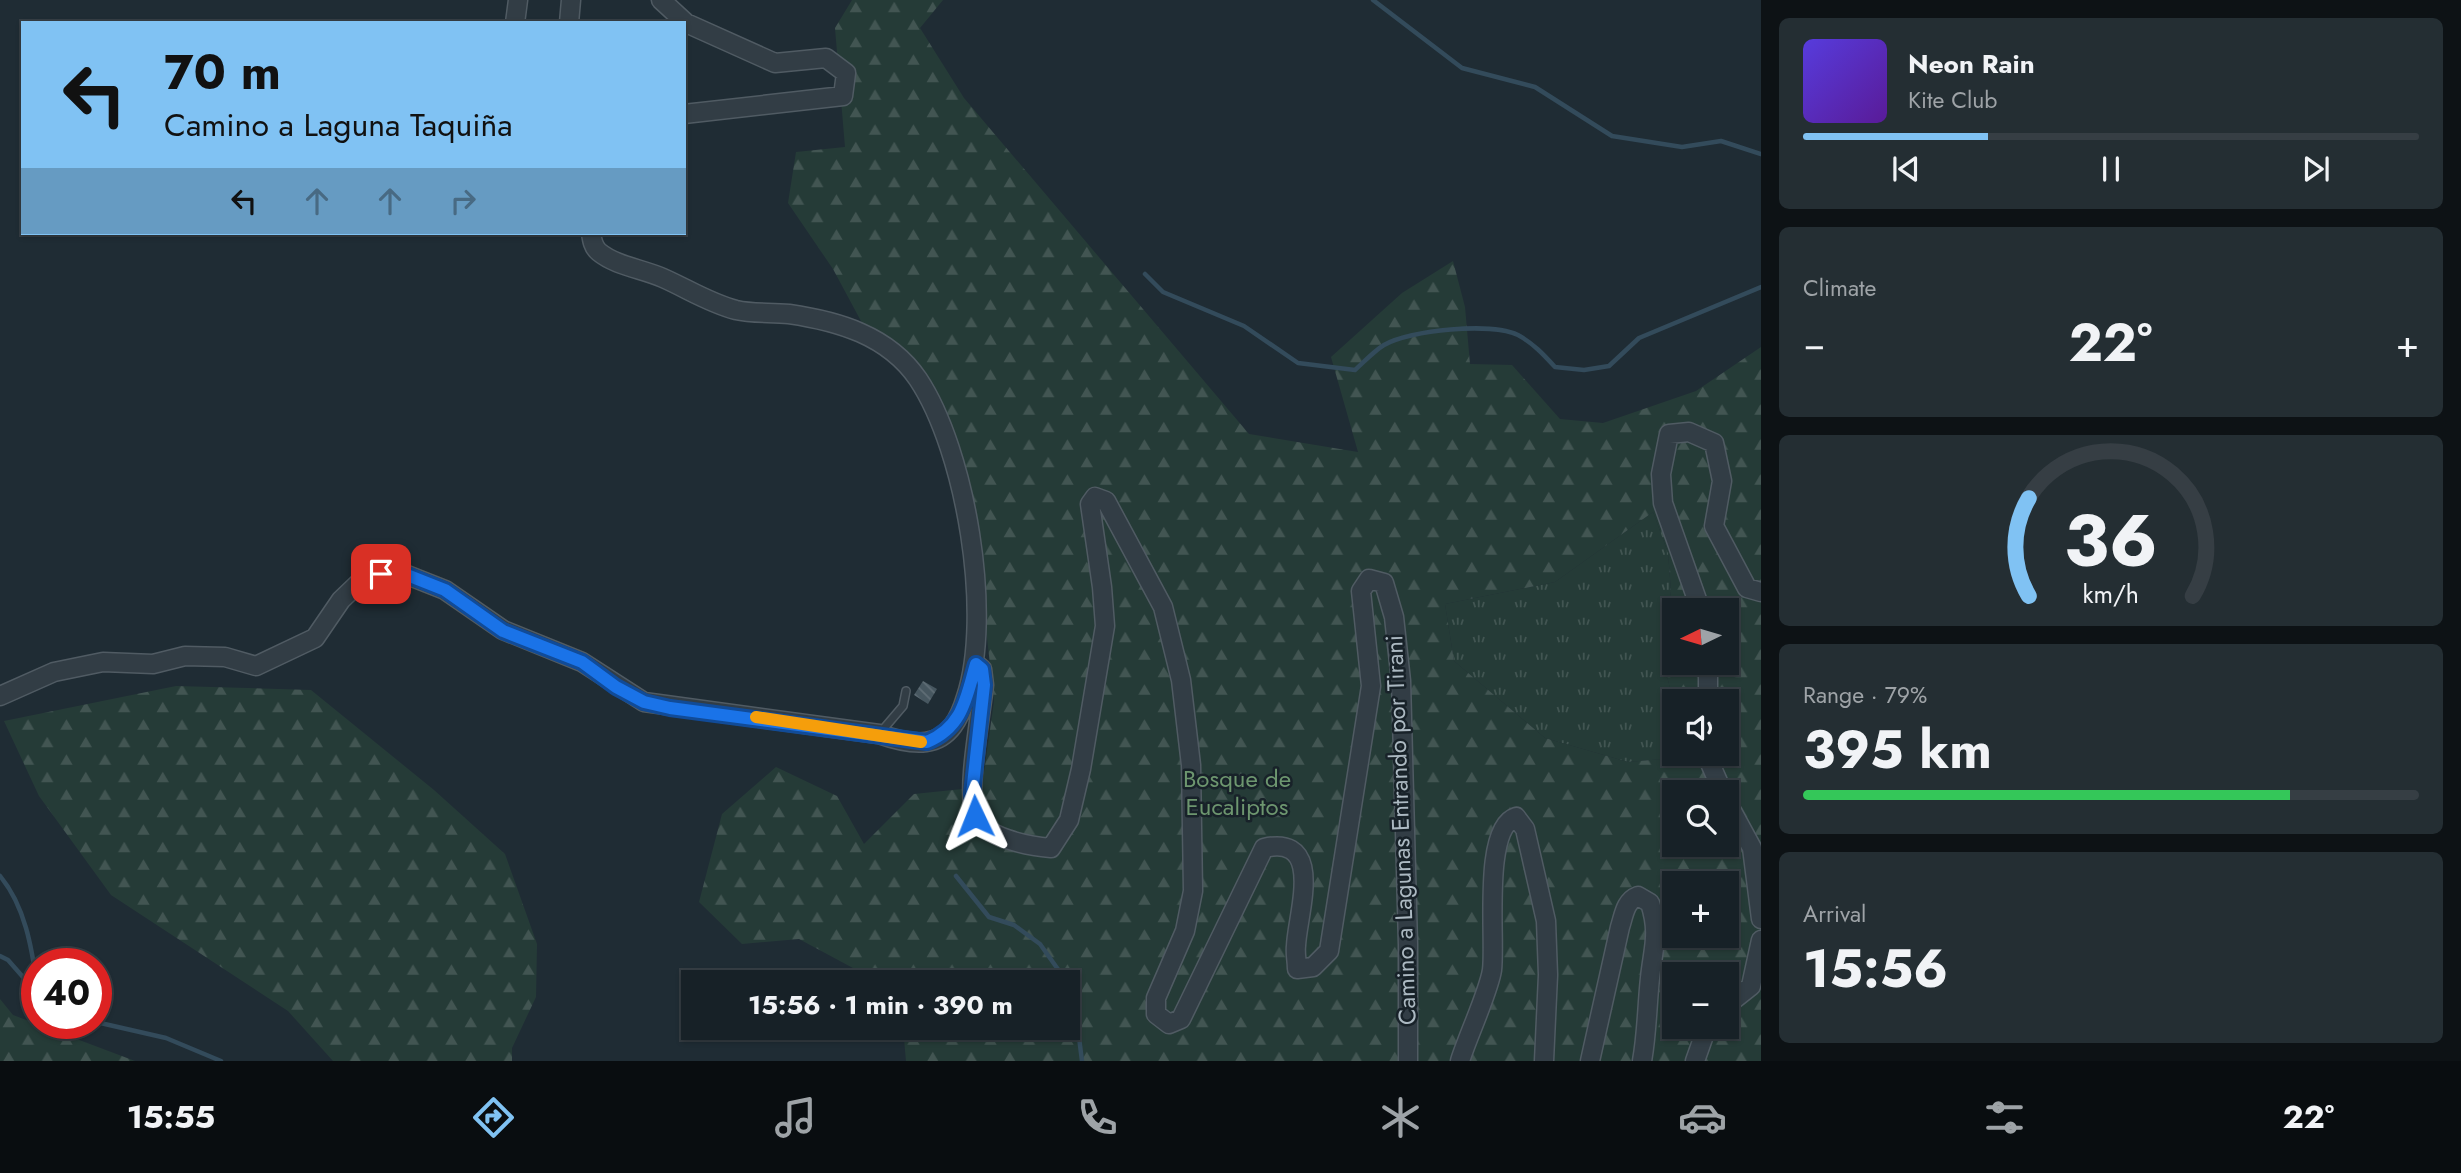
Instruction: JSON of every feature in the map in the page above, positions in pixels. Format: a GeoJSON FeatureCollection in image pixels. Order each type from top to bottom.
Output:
{"type":"FeatureCollection","features":[{"type":"Feature","properties":{"kind":"street"},"geometry":{"type":"LineString","coordinates":[[515,21],[518,0]]}},
{"type":"Feature","properties":{"kind":"street"},"geometry":{"type":"LineString","coordinates":[[569,21],[571,0]]}},
{"type":"Feature","properties":{"kind":"street"},"geometry":{"type":"LineString","coordinates":[[661,0],[684,21]]}},
{"type":"Feature","properties":{"kind":"street"},"geometry":{"type":"LineString","coordinates":[[686,23],[775,63],[826,58],[846,73],[843,96],[686,114]]}},
{"type":"Feature","properties":{"kind":"street"},"geometry":{"type":"LineString","coordinates":[[0,696],[54,673],[103,663],[153,664],[185,656],[225,657],[256,666],[315,638],[341,600],[365,577],[397,571],[445,590],[503,631],[582,662],[616,687],[644,702],[927,742],[942,736],[955,724],[976,664],[976,570],[967,514],[951,453],[917,378],[887,348],[859,330],[788,314],[739,311],[707,302],[662,277],[599,252],[592,242],[591,235]]}},
{"type":"Feature","properties":{"kind":"street"},"geometry":{"type":"LineString","coordinates":[[1696,598],[1663,503],[1661,474],[1669,434],[1689,432],[1714,443],[1722,481],[1714,526],[1747,588],[1761,592]]}},
{"type":"Feature","properties":{"kind":"street","name":"Camino a Lagunas Entrando por Tirani"},"geometry":{"type":"LineString","coordinates":[[976,664],[982,669],[984,685],[972,794],[975,816],[987,829],[1020,845],[1051,848],[1069,820],[1105,626],[1090,504],[1095,497],[1106,501],[1163,607],[1181,680],[1191,765],[1193,891],[1185,931],[1156,999],[1156,1014],[1169,1024],[1181,1019],[1264,848],[1279,845],[1290,849],[1302,863],[1305,886],[1296,947],[1297,969],[1313,967],[1329,951],[1371,686],[1361,591],[1370,579],[1384,583],[1394,617],[1401,681],[1408,945],[1408,1061]]}},
{"type":"Feature","properties":{"kind":"street"},"geometry":{"type":"LineString","coordinates":[[1460,1061],[1492,972],[1493,871],[1504,830],[1516,817],[1525,829],[1546,921],[1548,975],[1544,1061]]}},
{"type":"Feature","properties":{"kind":"street"},"geometry":{"type":"LineString","coordinates":[[1739,824],[1752,848],[1761,919]]}},
{"type":"Feature","properties":{"kind":"street"},"geometry":{"type":"LineString","coordinates":[[1590,1061],[1620,927],[1631,898],[1638,896],[1650,902],[1656,920],[1657,944],[1650,976],[1642,1061]]}},
{"type":"Feature","properties":{"kind":"street"},"geometry":{"type":"LineString","coordinates":[[1739,996],[1751,986],[1761,940]]}},
{"type":"Feature","properties":{"kind":"street"},"geometry":{"type":"LineString","coordinates":[[1695,1061],[1703,1039]]}},
{"type":"Feature","properties":{"kind":"lane"},"geometry":{"type":"LineString","coordinates":[[879,734],[903,706],[906,691]]}},
{"type":"Feature","properties":{"kind":"green space","name":"Bosque de Eucaliptos"},"geometry":{"type":"Polygon","coordinates":[[[852,0],[943,0],[920,28],[964,98],[1249,434],[1358,452],[1331,357],[1402,293],[1453,261],[1465,307],[1470,364],[1512,365],[1560,419],[1603,423],[1696,391],[1761,347],[1761,1061],[906,1061],[904,1040],[1080,1040],[1080,970],[857,970],[799,939],[742,944],[699,902],[722,814],[776,767],[837,796],[864,844],[914,794],[982,787],[994,701],[974,520],[933,396],[869,336],[833,269],[788,203],[796,152],[845,147],[835,28],[852,0]],[[1653,512],[1555,582],[1445,604],[1454,661],[1545,738],[1628,762],[1662,759],[1662,766],[1739,766],[1739,689],[1670,689],[1667,676],[1740,676],[1740,598],[1670,598],[1668,553],[1653,512]]]}},
{"type":"Feature","properties":{"kind":"green space"},"geometry":{"type":"Polygon","coordinates":[[[1653,512],[1668,553],[1671,591],[1670,598],[1662,598],[1662,676],[1667,676],[1670,689],[1662,689],[1662,759],[1628,762],[1545,738],[1454,661],[1445,604],[1555,582],[1653,512]]]}},
{"type":"Feature","properties":{"kind":"green space"},"geometry":{"type":"Polygon","coordinates":[[[176,686],[311,690],[434,790],[505,854],[537,944],[536,997],[512,1048],[512,1061],[333,1061],[288,1011],[111,895],[39,796],[4,721],[176,686]]]}},
{"type":"Feature","properties":{"kind":"green space"},"geometry":{"type":"Polygon","coordinates":[[[0,999],[13,1015],[21,1018],[21,1039],[77,1039],[135,1061],[0,1061],[0,999]]]}},
{"type":"Feature","properties":{"kind":"building"},"geometry":{"type":"Polygon","coordinates":[[[923,681],[937,689],[928,704],[914,695],[923,681]]]}},
{"type":"Feature","properties":{"kind":"waterway"},"geometry":{"type":"LineString","coordinates":[[1373,0],[1462,68],[1535,87],[1612,136],[1682,147],[1721,141],[1761,154]]}},
{"type":"Feature","properties":{"kind":"waterway"},"geometry":{"type":"LineString","coordinates":[[1145,274],[1163,292],[1244,326],[1298,363],[1355,370],[1380,347],[1396,340],[1412,335],[1471,328],[1506,331],[1518,335],[1533,345],[1555,367],[1584,370],[1609,366],[1639,338],[1761,287]]}},
{"type":"Feature","properties":{"kind":"waterway"},"geometry":{"type":"LineString","coordinates":[[0,876],[16,900],[31,948]]}},
{"type":"Feature","properties":{"kind":"waterway"},"geometry":{"type":"LineString","coordinates":[[956,876],[989,917],[1014,925],[1040,944],[1058,970]]}},
{"type":"Feature","properties":{"kind":"waterway"},"geometry":{"type":"LineString","coordinates":[[0,956],[8,960],[21,975]]}},
{"type":"Feature","properties":{"kind":"waterway"},"geometry":{"type":"LineString","coordinates":[[112,1026],[166,1038],[221,1061]]}},
{"type":"Feature","properties":{"kind":"waterway"},"geometry":{"type":"LineString","coordinates":[[1079,1040],[1082,1061]]}},
{"type":"Feature","properties":{"kind":"slow traffic"},"geometry":{"type":"LineString","coordinates":[[756,717],[921,742]]}},
{"type":"Feature","properties":{"kind":"route"},"geometry":{"type":"LineString","coordinates":[[381,574],[397,571],[445,590],[503,631],[582,662],[616,687],[644,702],[670,708],[927,742],[942,736],[955,724],[976,664],[982,669],[984,685],[972,794],[975,816]]}}]}
